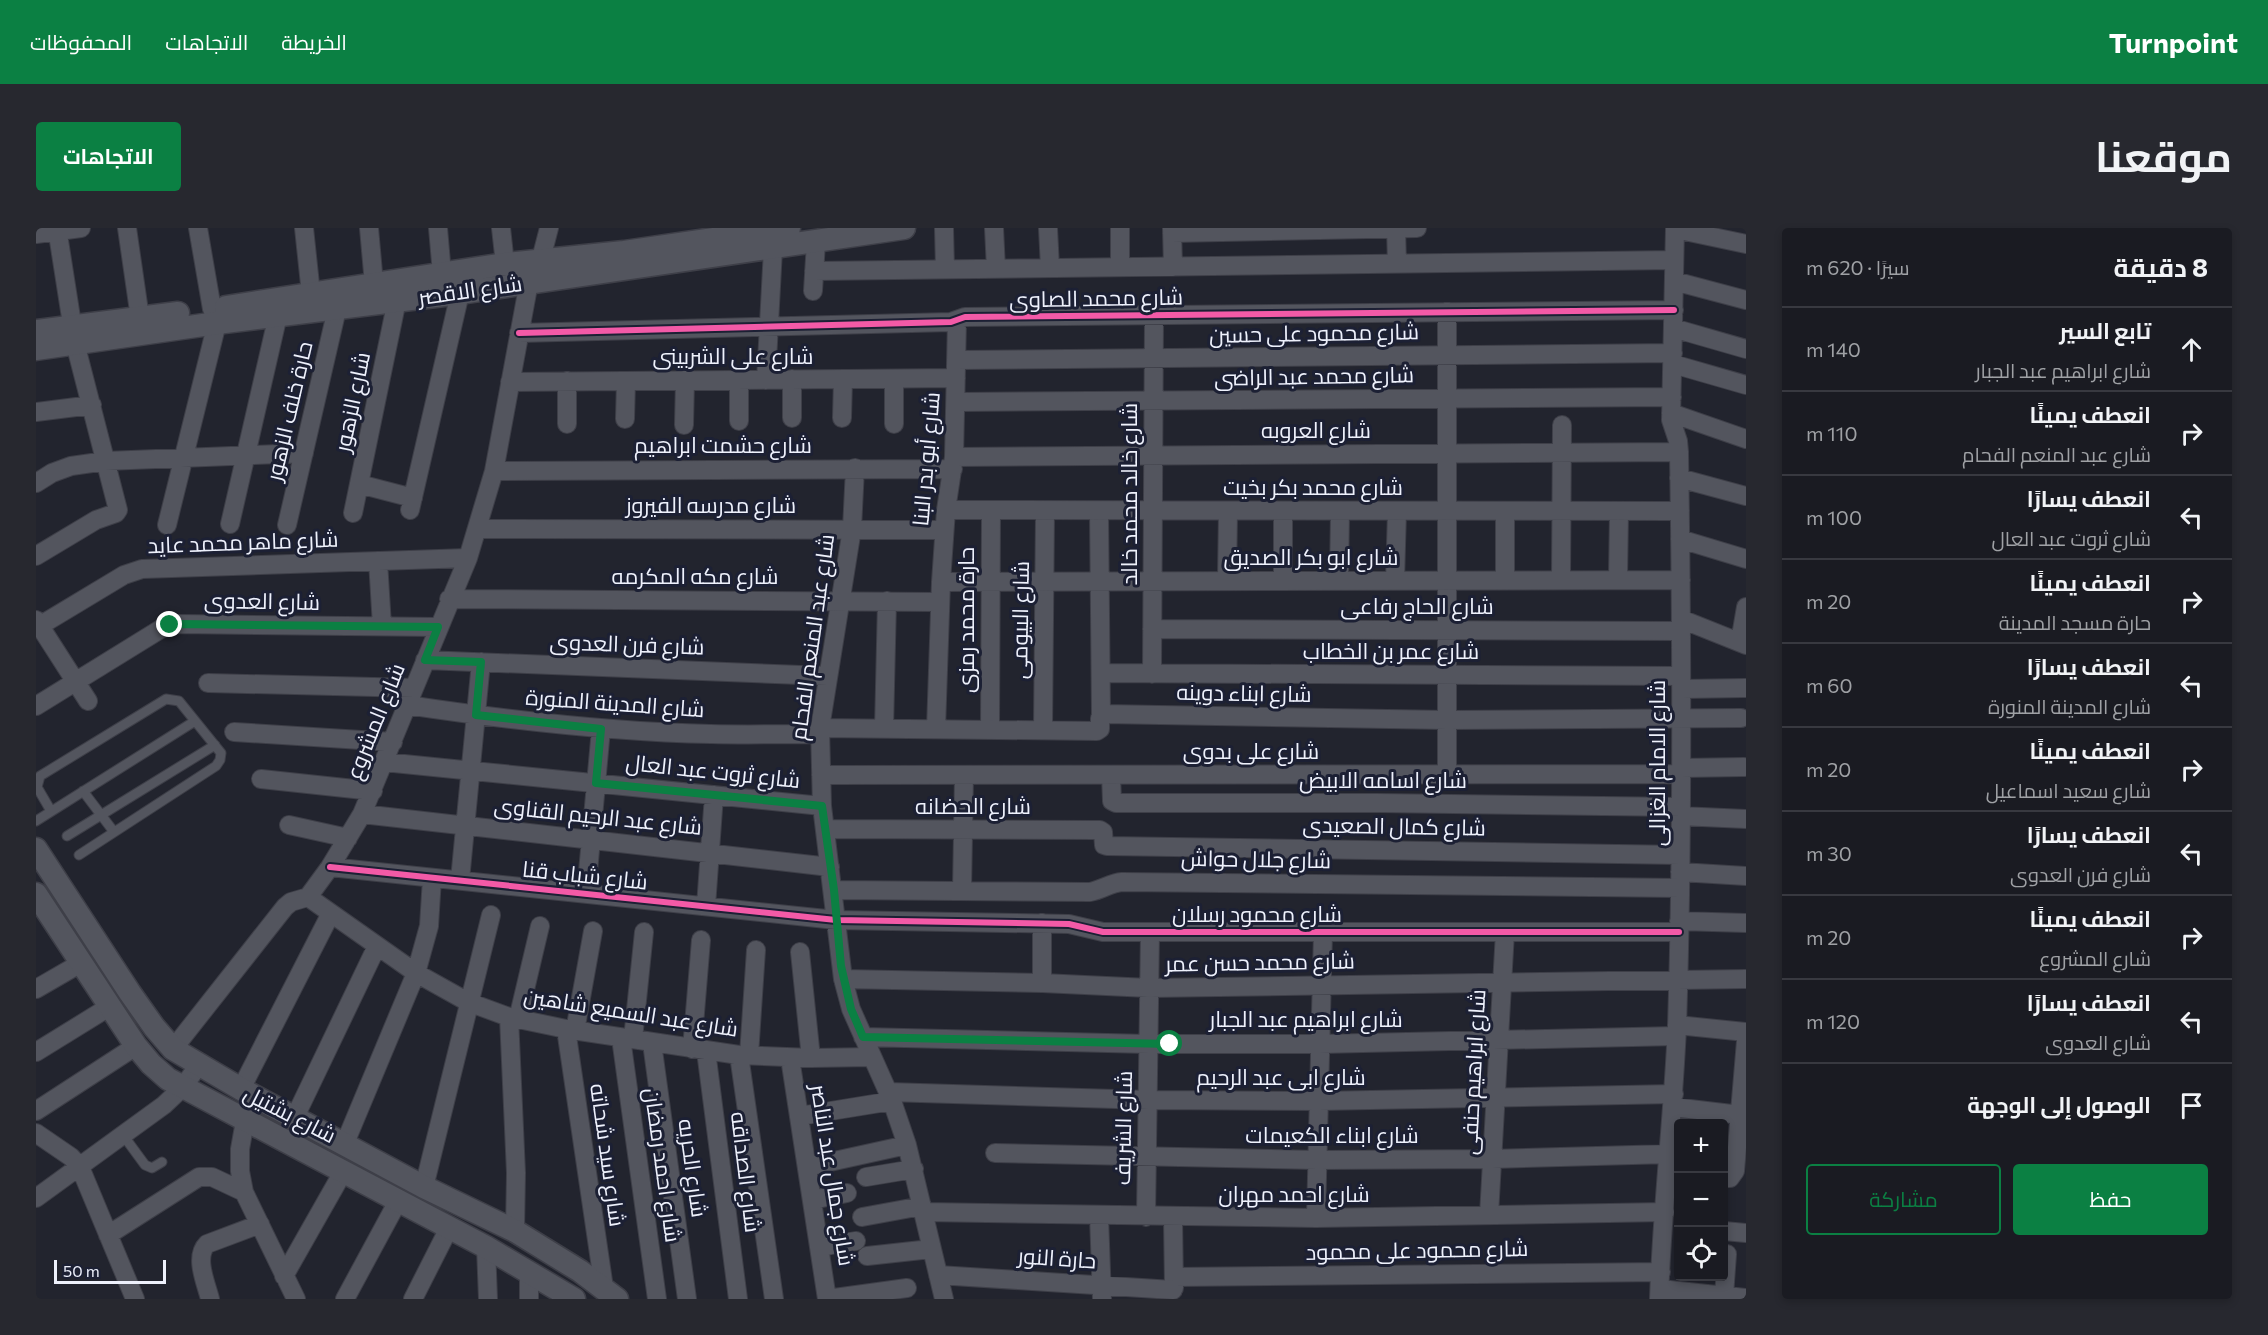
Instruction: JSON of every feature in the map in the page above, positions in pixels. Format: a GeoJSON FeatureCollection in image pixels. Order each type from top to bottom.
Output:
{"type":"FeatureCollection","features":[{"type":"Feature","properties":{"kind":"street"},"geometry":{"type":"LineString","coordinates":[[36,234],[57,229],[81,228]]}},
{"type":"Feature","properties":{"kind":"street"},"geometry":{"type":"LineString","coordinates":[[127,228],[140,318]]}},
{"type":"Feature","properties":{"kind":"street"},"geometry":{"type":"LineString","coordinates":[[167,525],[214,316],[198,228]]}},
{"type":"Feature","properties":{"kind":"street"},"geometry":{"type":"LineString","coordinates":[[304,228],[311,294]]}},
{"type":"Feature","properties":{"kind":"street"},"geometry":{"type":"LineString","coordinates":[[369,228],[374,284]]}},
{"type":"Feature","properties":{"kind":"street"},"geometry":{"type":"LineString","coordinates":[[438,228],[442,274]]}},
{"type":"Feature","properties":{"kind":"street"},"geometry":{"type":"LineString","coordinates":[[501,228],[505,264]]}},
{"type":"Feature","properties":{"kind":"street"},"geometry":{"type":"LineString","coordinates":[[541,260],[549,228]]}},
{"type":"Feature","properties":{"kind":"street","name":"شارع الاقصر"},"geometry":{"type":"LineString","coordinates":[[36,331],[74,334],[214,316],[311,294],[374,284],[505,264],[624,252],[789,228]]}},
{"type":"Feature","properties":{"kind":"street","name":"شارع الاقصر"},"geometry":{"type":"LineString","coordinates":[[36,349],[74,334],[140,318],[278,315],[337,309],[773,249],[904,228]]}},
{"type":"Feature","properties":{"kind":"street"},"geometry":{"type":"LineString","coordinates":[[944,228],[945,269]]}},
{"type":"Feature","properties":{"kind":"street"},"geometry":{"type":"LineString","coordinates":[[994,228],[996,269]]}},
{"type":"Feature","properties":{"kind":"street"},"geometry":{"type":"LineString","coordinates":[[1048,228],[1050,268]]}},
{"type":"Feature","properties":{"kind":"street"},"geometry":{"type":"LineString","coordinates":[[1119,228],[1120,267]]}},
{"type":"Feature","properties":{"kind":"street"},"geometry":{"type":"LineString","coordinates":[[1396,228],[1396,264]]}},
{"type":"Feature","properties":{"kind":"street"},"geometry":{"type":"LineString","coordinates":[[1173,267],[1172,230],[1417,228]]}},
{"type":"Feature","properties":{"kind":"street"},"geometry":{"type":"LineString","coordinates":[[36,556],[96,520],[116,513],[118,510],[74,334],[57,229]]}},
{"type":"Feature","properties":{"kind":"street"},"geometry":{"type":"LineString","coordinates":[[1675,229],[1746,244]]}},
{"type":"Feature","properties":{"kind":"street","name":"شارع الامام الغزالى"},"geometry":{"type":"LineString","coordinates":[[1660,1286],[1669,1222],[1672,1166],[1681,812],[1679,452],[1671,420],[1675,229]]}},
{"type":"Feature","properties":{"kind":"street"},"geometry":{"type":"LineString","coordinates":[[813,291],[816,242]]}},
{"type":"Feature","properties":{"kind":"street"},"geometry":{"type":"LineString","coordinates":[[765,380],[773,249]]}},
{"type":"Feature","properties":{"kind":"street"},"geometry":{"type":"LineString","coordinates":[[814,271],[1674,260]]}},
{"type":"Feature","properties":{"kind":"street"},"geometry":{"type":"LineString","coordinates":[[1674,281],[1746,300]]}},
{"type":"Feature","properties":{"kind":"street","name":"شارع المشروع"},"geometry":{"type":"LineString","coordinates":[[173,1048],[285,907],[291,902],[308,897],[348,838],[373,791],[478,529],[494,471],[529,282]]}},
{"type":"Feature","properties":{"kind":"street"},"geometry":{"type":"LineString","coordinates":[[359,484],[411,504],[460,293]]}},
{"type":"Feature","properties":{"kind":"street","name":"شارع الزهور"},"geometry":{"type":"LineString","coordinates":[[353,513],[397,300]]}},
{"type":"Feature","properties":{"kind":"street","name":"حارة خلف الزهور"},"geometry":{"type":"LineString","coordinates":[[287,525],[337,309]]}},
{"type":"Feature","properties":{"kind":"street"},"geometry":{"type":"LineString","coordinates":[[1447,774],[1448,312]]}},
{"type":"Feature","properties":{"kind":"street","name":"شارع محمد الصاوى"},"geometry":{"type":"LineString","coordinates":[[519,333],[951,322],[965,317],[1448,312],[1673,319],[1746,349]]}},
{"type":"Feature","properties":{"kind":"street"},"geometry":{"type":"LineString","coordinates":[[230,524],[278,315]]}},
{"type":"Feature","properties":{"kind":"street","name":"شارع خالد محمد خالد"},"geometry":{"type":"LineString","coordinates":[[1152,674],[1154,315]]}},
{"type":"Feature","properties":{"kind":"street","name":"شارع أبو بدر البنا"},"geometry":{"type":"LineString","coordinates":[[936,729],[944,530],[953,463],[957,320]]}},
{"type":"Feature","properties":{"kind":"street","name":"شارع محمود على حسين"},"geometry":{"type":"LineString","coordinates":[[956,369],[1154,359],[1448,356],[1673,358],[1746,385]]}},
{"type":"Feature","properties":{"kind":"street","name":"شارع على الشربينى"},"geometry":{"type":"LineString","coordinates":[[510,382],[894,379],[956,369]]}},
{"type":"Feature","properties":{"kind":"street"},"geometry":{"type":"LineString","coordinates":[[842,418],[843,379]]}},
{"type":"Feature","properties":{"kind":"street"},"geometry":{"type":"LineString","coordinates":[[894,379],[894,424]]}},
{"type":"Feature","properties":{"kind":"street"},"geometry":{"type":"LineString","coordinates":[[739,380],[739,421]]}},
{"type":"Feature","properties":{"kind":"street"},"geometry":{"type":"LineString","coordinates":[[792,380],[792,418]]}},
{"type":"Feature","properties":{"kind":"street"},"geometry":{"type":"LineString","coordinates":[[567,381],[567,424]]}},
{"type":"Feature","properties":{"kind":"street"},"geometry":{"type":"LineString","coordinates":[[625,419],[626,381]]}},
{"type":"Feature","properties":{"kind":"street"},"geometry":{"type":"LineString","coordinates":[[684,425],[685,381]]}},
{"type":"Feature","properties":{"kind":"street","name":"شارع محمد عبد الراضى"},"geometry":{"type":"LineString","coordinates":[[956,402],[1448,399],[1672,405],[1746,439]]}},
{"type":"Feature","properties":{"kind":"street"},"geometry":{"type":"LineString","coordinates":[[36,412],[92,405]]}},
{"type":"Feature","properties":{"kind":"street"},"geometry":{"type":"LineString","coordinates":[[1561,580],[1562,425]]}},
{"type":"Feature","properties":{"kind":"street","name":"شارع العروبه"},"geometry":{"type":"LineString","coordinates":[[953,463],[1153,455],[1679,452]]}},
{"type":"Feature","properties":{"kind":"street"},"geometry":{"type":"LineString","coordinates":[[36,483],[71,466],[106,461],[304,453]]}},
{"type":"Feature","properties":{"kind":"street","name":"شارع حشمت ابراهيم"},"geometry":{"type":"LineString","coordinates":[[494,471],[855,468],[953,463]]}},
{"type":"Feature","properties":{"kind":"street","name":"شارع عبد المنعم الفحام"},"geometry":{"type":"LineString","coordinates":[[855,468],[852,529],[820,731],[822,806],[843,979],[851,1009],[890,1097],[908,1145],[944,1299]]}},
{"type":"Feature","properties":{"kind":"street"},"geometry":{"type":"LineString","coordinates":[[1679,478],[1746,496]]}},
{"type":"Feature","properties":{"kind":"street","name":"شارع محمد بكر بخيت"},"geometry":{"type":"LineString","coordinates":[[946,510],[1680,512]]}},
{"type":"Feature","properties":{"kind":"street","name":"حارة محمد رمزى"},"geometry":{"type":"LineString","coordinates":[[990,729],[991,510]]}},
{"type":"Feature","properties":{"kind":"street","name":"شارع البيومى"},"geometry":{"type":"LineString","coordinates":[[1043,729],[1045,511]]}},
{"type":"Feature","properties":{"kind":"street"},"geometry":{"type":"LineString","coordinates":[[820,731],[1100,729],[1099,511]]}},
{"type":"Feature","properties":{"kind":"street"},"geometry":{"type":"LineString","coordinates":[[1227,581],[1228,511]]}},
{"type":"Feature","properties":{"kind":"street"},"geometry":{"type":"LineString","coordinates":[[1283,511],[1283,581]]}},
{"type":"Feature","properties":{"kind":"street"},"geometry":{"type":"LineString","coordinates":[[1339,581],[1340,511]]}},
{"type":"Feature","properties":{"kind":"street"},"geometry":{"type":"LineString","coordinates":[[1395,581],[1396,511]]}},
{"type":"Feature","properties":{"kind":"street"},"geometry":{"type":"LineString","coordinates":[[1505,511],[1505,580]]}},
{"type":"Feature","properties":{"kind":"street"},"geometry":{"type":"LineString","coordinates":[[1618,580],[1619,512]]}},
{"type":"Feature","properties":{"kind":"street","name":"شارع مدرسه الفيروز"},"geometry":{"type":"LineString","coordinates":[[478,529],[944,530]]}},
{"type":"Feature","properties":{"kind":"street"},"geometry":{"type":"LineString","coordinates":[[1680,539],[1746,559]]}},
{"type":"Feature","properties":{"kind":"street","name":"شارع ماهر محمد عايد"},"geometry":{"type":"LineString","coordinates":[[37,625],[124,575],[142,569],[468,558]]}},
{"type":"Feature","properties":{"kind":"street"},"geometry":{"type":"LineString","coordinates":[[378,561],[382,626]]}},
{"type":"Feature","properties":{"kind":"street","name":"شارع ابو بكر الصديق"},"geometry":{"type":"LineString","coordinates":[[941,582],[1681,580]]}},
{"type":"Feature","properties":{"kind":"street","name":"شارع مكه المكرمه"},"geometry":{"type":"LineString","coordinates":[[449,599],[940,602]]}},
{"type":"Feature","properties":{"kind":"street"},"geometry":{"type":"LineString","coordinates":[[884,729],[887,601]]}},
{"type":"Feature","properties":{"kind":"street"},"geometry":{"type":"LineString","coordinates":[[1681,625],[1743,644],[1746,607]]}},
{"type":"Feature","properties":{"kind":"street","name":"شارع العدوى"},"geometry":{"type":"LineString","coordinates":[[36,706],[164,627],[178,624],[438,627]]}},
{"type":"Feature","properties":{"kind":"street"},"geometry":{"type":"LineString","coordinates":[[37,625],[88,701]]}},
{"type":"Feature","properties":{"kind":"street","name":"شارع الحاج رفاعى"},"geometry":{"type":"LineString","coordinates":[[1152,629],[1447,630],[1681,625]]}},
{"type":"Feature","properties":{"kind":"street","name":"شارع فرن العدوى"},"geometry":{"type":"LineString","coordinates":[[425,660],[827,676]]}},
{"type":"Feature","properties":{"kind":"street"},"geometry":{"type":"LineString","coordinates":[[460,880],[481,662]]}},
{"type":"Feature","properties":{"kind":"street","name":"شارع عمر بن الخطاب"},"geometry":{"type":"LineString","coordinates":[[1101,674],[1447,675],[1681,682],[1745,688]]}},
{"type":"Feature","properties":{"kind":"street"},"geometry":{"type":"LineString","coordinates":[[208,683],[414,688]]}},
{"type":"Feature","properties":{"kind":"street","name":"شارع المدينة المنورة"},"geometry":{"type":"LineString","coordinates":[[407,705],[601,729],[710,734],[820,731]]}},
{"type":"Feature","properties":{"kind":"street","name":"شارع ابناء دوينه"},"geometry":{"type":"LineString","coordinates":[[1101,715],[1447,720],[1741,718]]}},
{"type":"Feature","properties":{"kind":"street"},"geometry":{"type":"LineString","coordinates":[[586,894],[601,729]]}},
{"type":"Feature","properties":{"kind":"street"},"geometry":{"type":"LineString","coordinates":[[234,732],[393,742]]}},
{"type":"Feature","properties":{"kind":"street","name":"شارع ثروت عبد العال"},"geometry":{"type":"LineString","coordinates":[[384,762],[822,806]]}},
{"type":"Feature","properties":{"kind":"street","name":"شارع على بدوى"},"geometry":{"type":"LineString","coordinates":[[820,775],[1447,774],[1681,771],[1744,767]]}},
{"type":"Feature","properties":{"kind":"street"},"geometry":{"type":"LineString","coordinates":[[962,891],[964,775]]}},
{"type":"Feature","properties":{"kind":"street","name":"شارع اسامه الابيض"},"geometry":{"type":"LineString","coordinates":[[1111,775],[1111,797],[1116,803],[1378,803],[1681,812]]}},
{"type":"Feature","properties":{"kind":"street"},"geometry":{"type":"LineString","coordinates":[[261,779],[373,791]]}},
{"type":"Feature","properties":{"kind":"street"},"geometry":{"type":"LineString","coordinates":[[706,906],[714,795]]}},
{"type":"Feature","properties":{"kind":"street"},"geometry":{"type":"LineString","coordinates":[[1681,812],[1746,819]]}},
{"type":"Feature","properties":{"kind":"street","name":"شارع عبد الرحيم القناوى"},"geometry":{"type":"LineString","coordinates":[[362,814],[830,867]]}},
{"type":"Feature","properties":{"kind":"street"},"geometry":{"type":"LineString","coordinates":[[289,825],[348,838]]}},
{"type":"Feature","properties":{"kind":"street","name":"شارع الحضانه"},"geometry":{"type":"LineString","coordinates":[[825,829],[1100,830],[1103,832],[1104,845],[1107,846]]}},
{"type":"Feature","properties":{"kind":"street","name":"شارع كمال الصعيدى"},"geometry":{"type":"LineString","coordinates":[[1107,846],[1680,872]]}},
{"type":"Feature","properties":{"kind":"street","name":"شارع بشتيل"},"geometry":{"type":"LineString","coordinates":[[36,849],[129,993],[173,1048],[241,1089],[424,1187],[515,1231],[580,1270],[610,1294]]}},
{"type":"Feature","properties":{"kind":"street","name":"شارع شباب قنا"},"geometry":{"type":"LineString","coordinates":[[330,867],[836,920]]}},
{"type":"Feature","properties":{"kind":"street"},"geometry":{"type":"LineString","coordinates":[[1680,872],[1746,876]]}},
{"type":"Feature","properties":{"kind":"street","name":"شارع جلال حواش"},"geometry":{"type":"LineString","coordinates":[[834,890],[1090,892],[1122,882],[1680,872]]}},
{"type":"Feature","properties":{"kind":"street"},"geometry":{"type":"LineString","coordinates":[[345,1143],[416,973],[429,926],[432,878]]}},
{"type":"Feature","properties":{"kind":"street","name":"شارع عبد السميع شاهين"},"geometry":{"type":"LineString","coordinates":[[308,897],[330,915],[416,973],[468,1002],[514,1018],[570,1030],[744,1055],[790,1058],[872,1057]]}},
{"type":"Feature","properties":{"kind":"street","name":"شارع بشتيل"},"geometry":{"type":"LineString","coordinates":[[37,899],[136,1046],[151,1064],[182,1088],[486,1247],[569,1297]]}},
{"type":"Feature","properties":{"kind":"street"},"geometry":{"type":"LineString","coordinates":[[241,1089],[330,915]]}},
{"type":"Feature","properties":{"kind":"street"},"geometry":{"type":"LineString","coordinates":[[424,1187],[491,915]]}},
{"type":"Feature","properties":{"kind":"street","name":"شارع محمود رسلان"},"geometry":{"type":"LineString","coordinates":[[836,920],[1042,923],[1078,925],[1103,932],[1323,933],[1505,932],[1746,923]]}},
{"type":"Feature","properties":{"kind":"street"},"geometry":{"type":"LineString","coordinates":[[1042,923],[1042,983]]}},
{"type":"Feature","properties":{"kind":"street"},"geometry":{"type":"LineString","coordinates":[[515,1231],[514,1018],[540,926]]}},
{"type":"Feature","properties":{"kind":"street","name":"شارع سيد شحاته"},"geometry":{"type":"LineString","coordinates":[[593,931],[570,1030],[610,1294]]}},
{"type":"Feature","properties":{"kind":"street","name":"شارع احمد رمضان"},"geometry":{"type":"LineString","coordinates":[[644,932],[627,1038],[657,1299]]}},
{"type":"Feature","properties":{"kind":"street","name":"شارع الشريف"},"geometry":{"type":"LineString","coordinates":[[1146,1217],[1150,932]]}},
{"type":"Feature","properties":{"kind":"street","name":"شارع ابراهيم حنفى"},"geometry":{"type":"LineString","coordinates":[[1489,1215],[1505,932]]}},
{"type":"Feature","properties":{"kind":"street"},"geometry":{"type":"LineString","coordinates":[[1316,1218],[1323,933]]}},
{"type":"Feature","properties":{"kind":"street","name":"شارع الصداقه"},"geometry":{"type":"LineString","coordinates":[[701,940],[699,1050],[738,1299]]}},
{"type":"Feature","properties":{"kind":"street"},"geometry":{"type":"LineString","coordinates":[[295,1117],[377,946]]}},
{"type":"Feature","properties":{"kind":"street"},"geometry":{"type":"LineString","coordinates":[[756,950],[744,1055],[774,1299]]}},
{"type":"Feature","properties":{"kind":"street"},"geometry":{"type":"LineString","coordinates":[[800,952],[811,1058]]}},
{"type":"Feature","properties":{"kind":"street"},"geometry":{"type":"LineString","coordinates":[[36,988],[81,963]]}},
{"type":"Feature","properties":{"kind":"street","name":"شارع محمد حسن عمر"},"geometry":{"type":"LineString","coordinates":[[843,979],[1042,983],[1149,988],[1746,979]]}},
{"type":"Feature","properties":{"kind":"street"},"geometry":{"type":"LineString","coordinates":[[36,1052],[110,1007]]}},
{"type":"Feature","properties":{"kind":"street","name":"شارع ابراهيم عبد الجبار"},"geometry":{"type":"LineString","coordinates":[[863,1037],[1148,1044],[1320,1044],[1499,1042],[1676,1031],[1746,1032]]}},
{"type":"Feature","properties":{"kind":"street"},"geometry":{"type":"LineString","coordinates":[[1730,1175],[1740,1115],[1746,1041]]}},
{"type":"Feature","properties":{"kind":"street","name":"شارع الحريه"},"geometry":{"type":"LineString","coordinates":[[652,1042],[687,1299]]}},
{"type":"Feature","properties":{"kind":"street"},"geometry":{"type":"LineString","coordinates":[[36,1111],[136,1046]]}},
{"type":"Feature","properties":{"kind":"street","name":"شارع جمال عبد الناصر"},"geometry":{"type":"LineString","coordinates":[[790,1058],[827,1299]]}},
{"type":"Feature","properties":{"kind":"street"},"geometry":{"type":"LineString","coordinates":[[36,1198],[164,1105],[182,1088],[199,1065]]}},
{"type":"Feature","properties":{"kind":"street","name":"شارع ابى عبد الرحيم"},"geometry":{"type":"LineString","coordinates":[[800,1116],[890,1097],[1319,1101],[1495,1099],[1673,1101],[1740,1115]]}},
{"type":"Feature","properties":{"kind":"street"},"geometry":{"type":"LineString","coordinates":[[245,1121],[240,1149],[240,1171],[244,1192],[296,1299]]}},
{"type":"Feature","properties":{"kind":"street"},"geometry":{"type":"LineString","coordinates":[[36,1133],[71,1157],[80,1167],[135,1299]]}},
{"type":"Feature","properties":{"kind":"street"},"geometry":{"type":"LineString","coordinates":[[807,1167],[908,1145]]}},
{"type":"Feature","properties":{"kind":"street","name":"شارع ابناء الكعيمات"},"geometry":{"type":"LineString","coordinates":[[995,1153],[1317,1160],[1492,1159],[1672,1166]]}},
{"type":"Feature","properties":{"kind":"street"},"geometry":{"type":"LineString","coordinates":[[867,1177],[914,1169]]}},
{"type":"Feature","properties":{"kind":"street"},"geometry":{"type":"LineString","coordinates":[[284,1276],[343,1172]]}},
{"type":"Feature","properties":{"kind":"street"},"geometry":{"type":"LineString","coordinates":[[108,1235],[199,1176],[212,1177],[244,1192]]}},
{"type":"Feature","properties":{"kind":"street"},"geometry":{"type":"LineString","coordinates":[[812,1200],[847,1193]]}},
{"type":"Feature","properties":{"kind":"street"},"geometry":{"type":"LineString","coordinates":[[345,1299],[398,1201]]}},
{"type":"Feature","properties":{"kind":"street","name":"شارع احمد مهران"},"geometry":{"type":"LineString","coordinates":[[862,1217],[923,1209],[1173,1218],[1489,1215],[1669,1222]]}},
{"type":"Feature","properties":{"kind":"street"},"geometry":{"type":"LineString","coordinates":[[1099,1216],[1102,1292]]}},
{"type":"Feature","properties":{"kind":"street"},"geometry":{"type":"LineString","coordinates":[[1173,1218],[1174,1289]]}},
{"type":"Feature","properties":{"kind":"street"},"geometry":{"type":"LineString","coordinates":[[210,1299],[200,1258],[202,1250],[207,1244],[260,1224]]}},
{"type":"Feature","properties":{"kind":"street"},"geometry":{"type":"LineString","coordinates":[[413,1299],[449,1228]]}},
{"type":"Feature","properties":{"kind":"street"},"geometry":{"type":"LineString","coordinates":[[1728,1231],[1746,1233]]}},
{"type":"Feature","properties":{"kind":"street"},"geometry":{"type":"LineString","coordinates":[[819,1247],[856,1241]]}},
{"type":"Feature","properties":{"kind":"street"},"geometry":{"type":"LineString","coordinates":[[486,1247],[488,1299]]}},
{"type":"Feature","properties":{"kind":"street"},"geometry":{"type":"LineString","coordinates":[[867,1256],[931,1249]]}},
{"type":"Feature","properties":{"kind":"street"},"geometry":{"type":"LineString","coordinates":[[530,1272],[530,1299]]}},
{"type":"Feature","properties":{"kind":"street","name":"حارة النور"},"geometry":{"type":"LineString","coordinates":[[938,1275],[1102,1292],[1174,1289]]}},
{"type":"Feature","properties":{"kind":"street"},"geometry":{"type":"LineString","coordinates":[[1716,1296],[1720,1281]]}},
{"type":"Feature","properties":{"kind":"street","name":"شارع محمود على محمود"},"geometry":{"type":"LineString","coordinates":[[1174,1289],[1660,1286],[1716,1296],[1746,1298]]}},
{"type":"Feature","properties":{"kind":"street"},"geometry":{"type":"LineString","coordinates":[[827,1299],[907,1288]]}},
{"type":"Feature","properties":{"kind":"lane"},"geometry":{"type":"LineString","coordinates":[[51,811],[37,787],[40,776],[166,699],[179,701],[221,753],[216,766],[79,855]]}},
{"type":"Feature","properties":{"kind":"lane"},"geometry":{"type":"LineString","coordinates":[[36,821],[195,721]]}},
{"type":"Feature","properties":{"kind":"lane"},"geometry":{"type":"LineString","coordinates":[[66,836],[214,745]]}},
{"type":"Feature","properties":{"kind":"lane"},"geometry":{"type":"LineString","coordinates":[[83,791],[114,832]]}},
{"type":"Feature","properties":{"kind":"lane"},"geometry":{"type":"LineString","coordinates":[[123,1135],[146,1165],[152,1168],[162,1162]]}},
{"type":"Feature","properties":{"kind":"cycle path"},"geometry":{"type":"LineString","coordinates":[[519,333],[951,322],[965,317],[1674,310]]}},
{"type":"Feature","properties":{"kind":"cycle path"},"geometry":{"type":"LineString","coordinates":[[330,867],[836,920],[1069,924],[1103,932],[1679,932]]}},
{"type":"Feature","properties":{"kind":"route"},"geometry":{"type":"LineString","coordinates":[[170,625],[438,627],[425,660],[481,662],[476,715],[601,729],[596,783],[822,806],[843,979],[851,1009],[863,1037],[1170,1044]]}}]}
